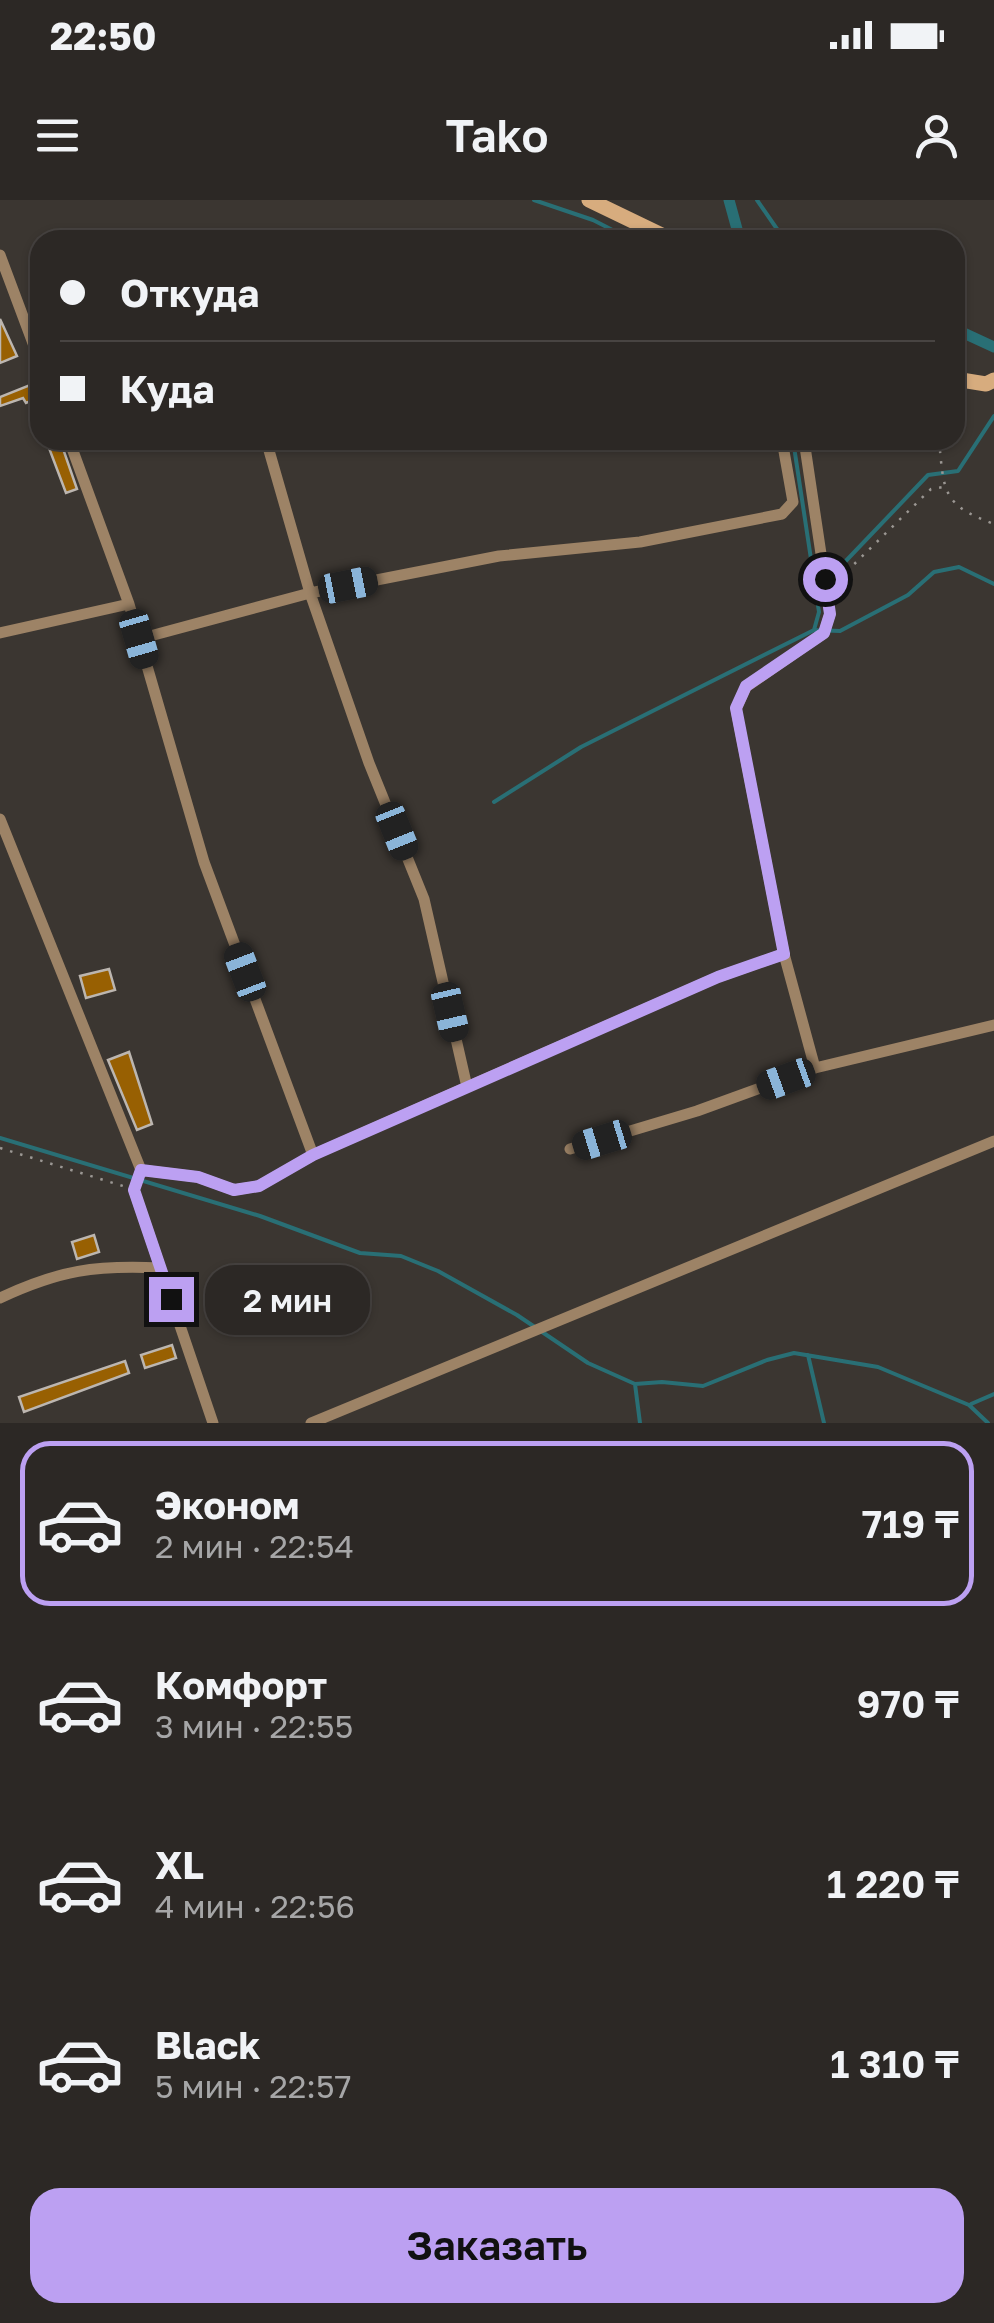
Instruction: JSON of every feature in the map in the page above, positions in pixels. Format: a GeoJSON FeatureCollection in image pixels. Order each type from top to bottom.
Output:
{"type":"FeatureCollection","features":[{"type":"Feature","properties":{"kind":"street"},"geometry":{"type":"LineString","coordinates":[[589,200],[651,230]]}},
{"type":"Feature","properties":{"kind":"street"},"geometry":{"type":"LineString","coordinates":[[0,254],[30,335]]}},
{"type":"Feature","properties":{"kind":"street"},"geometry":{"type":"LineString","coordinates":[[965,381],[986,384],[994,380]]}},
{"type":"Feature","properties":{"kind":"street"},"geometry":{"type":"LineString","coordinates":[[73,450],[129,604],[204,862],[313,1155]]}},
{"type":"Feature","properties":{"kind":"street"},"geometry":{"type":"LineString","coordinates":[[269,450],[310,593],[369,763],[424,900],[467,1087]]}},
{"type":"Feature","properties":{"kind":"street"},"geometry":{"type":"LineString","coordinates":[[139,639],[310,593],[499,556],[640,542],[782,514],[793,502],[784,450]]}},
{"type":"Feature","properties":{"kind":"street"},"geometry":{"type":"LineString","coordinates":[[805,450],[830,614],[824,633],[746,686],[736,708],[784,954],[815,1068]]}},
{"type":"Feature","properties":{"kind":"street"},"geometry":{"type":"LineString","coordinates":[[0,633],[129,604]]}},
{"type":"Feature","properties":{"kind":"street"},"geometry":{"type":"LineString","coordinates":[[0,819],[141,1170],[134,1190],[213,1423]]}},
{"type":"Feature","properties":{"kind":"street"},"geometry":{"type":"LineString","coordinates":[[141,1170],[198,1177],[234,1190],[259,1186],[313,1155],[718,977],[784,954]]}},
{"type":"Feature","properties":{"kind":"street"},"geometry":{"type":"LineString","coordinates":[[570,1149],[698,1111],[815,1068],[994,1025]]}},
{"type":"Feature","properties":{"kind":"street"},"geometry":{"type":"LineString","coordinates":[[311,1423],[994,1142]]}},
{"type":"Feature","properties":{"kind":"street"},"geometry":{"type":"LineString","coordinates":[[0,1298],[74,1270],[114,1266],[160,1268]]}},
{"type":"Feature","properties":{"kind":"path"},"geometry":{"type":"LineString","coordinates":[[940,450],[943,487],[949,500],[966,514],[994,524]]}},
{"type":"Feature","properties":{"kind":"path"},"geometry":{"type":"LineString","coordinates":[[830,614],[842,597],[840,578],[931,489],[943,487]]}},
{"type":"Feature","properties":{"kind":"path"},"geometry":{"type":"LineString","coordinates":[[0,1148],[134,1190]]}},
{"type":"Feature","properties":{"kind":"building"},"geometry":{"type":"Polygon","coordinates":[[[0,319],[17,356],[0,363],[0,319]]]}},
{"type":"Feature","properties":{"kind":"building"},"geometry":{"type":"Polygon","coordinates":[[[30,385],[30,401],[26,403],[23,398],[0,406],[0,397],[30,385]]]}},
{"type":"Feature","properties":{"kind":"building"},"geometry":{"type":"Polygon","coordinates":[[[50,450],[63,450],[77,489],[66,493],[50,450]]]}},
{"type":"Feature","properties":{"kind":"building"},"geometry":{"type":"Polygon","coordinates":[[[109,969],[115,990],[86,998],[80,976],[109,969]]]}},
{"type":"Feature","properties":{"kind":"building"},"geometry":{"type":"Polygon","coordinates":[[[129,1052],[152,1124],[137,1130],[108,1060],[129,1052]]]}},
{"type":"Feature","properties":{"kind":"building"},"geometry":{"type":"Polygon","coordinates":[[[94,1235],[99,1252],[77,1259],[72,1242],[94,1235]]]}},
{"type":"Feature","properties":{"kind":"building"},"geometry":{"type":"Polygon","coordinates":[[[172,1345],[176,1358],[145,1368],[141,1355],[172,1345]]]}},
{"type":"Feature","properties":{"kind":"building"},"geometry":{"type":"Polygon","coordinates":[[[125,1361],[129,1373],[24,1412],[19,1397],[125,1361]]]}},
{"type":"Feature","properties":{"kind":"waterway"},"geometry":{"type":"LineString","coordinates":[[534,200],[612,230]]}},
{"type":"Feature","properties":{"kind":"waterway"},"geometry":{"type":"LineString","coordinates":[[729,200],[737,230]]}},
{"type":"Feature","properties":{"kind":"waterway"},"geometry":{"type":"LineString","coordinates":[[757,200],[779,230]]}},
{"type":"Feature","properties":{"kind":"waterway"},"geometry":{"type":"LineString","coordinates":[[965,334],[994,347]]}},
{"type":"Feature","properties":{"kind":"waterway"},"geometry":{"type":"LineString","coordinates":[[841,566],[928,475],[958,471],[994,416]]}},
{"type":"Feature","properties":{"kind":"waterway"},"geometry":{"type":"LineString","coordinates":[[795,450],[819,612],[814,630]]}},
{"type":"Feature","properties":{"kind":"waterway"},"geometry":{"type":"LineString","coordinates":[[494,802],[581,747],[814,630],[840,631],[908,595],[934,572],[959,567],[994,584]]}},
{"type":"Feature","properties":{"kind":"waterway"},"geometry":{"type":"LineString","coordinates":[[0,1138],[260,1216],[360,1253],[401,1256],[438,1271],[517,1315],[588,1363],[635,1384],[703,1386],[794,1353],[878,1367],[969,1405],[988,1423]]}},
{"type":"Feature","properties":{"kind":"waterway"},"geometry":{"type":"LineString","coordinates":[[808,1355],[824,1423]]}},
{"type":"Feature","properties":{"kind":"waterway"},"geometry":{"type":"LineString","coordinates":[[635,1384],[640,1423]]}},
{"type":"Feature","properties":{"kind":"waterway"},"geometry":{"type":"LineString","coordinates":[[971,1404],[994,1394]]}},
{"type":"Feature","properties":{"kind":"route"},"geometry":{"type":"LineString","coordinates":[[171,1299],[134,1190],[141,1170],[198,1177],[234,1190],[259,1186],[313,1155],[718,977],[784,954],[736,708],[746,686],[824,633],[830,614],[825,579]]}}]}
